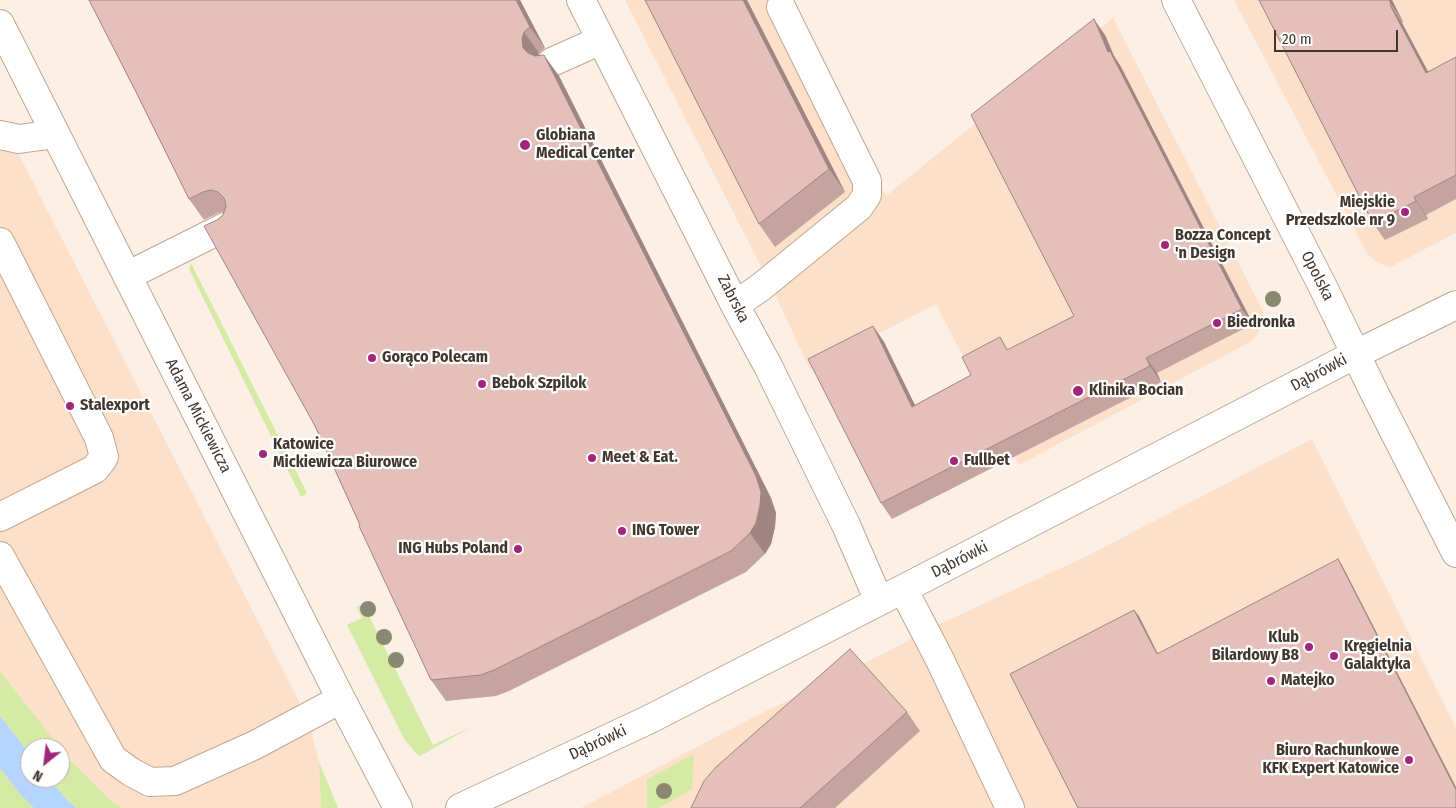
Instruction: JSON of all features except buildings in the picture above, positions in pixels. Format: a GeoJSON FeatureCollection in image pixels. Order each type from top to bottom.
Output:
{"type":"FeatureCollection","features":[{"type":"Feature","properties":{"kind":"street","name":"Zabrska"},"geometry":{"type":"LineString","coordinates":[[581,0],[735,305],[768,366],[846,525],[879,601]]}},
{"type":"Feature","properties":{"kind":"street","name":"Opolska"},"geometry":{"type":"LineString","coordinates":[[1185,3],[1374,392],[1456,554]]}},
{"type":"Feature","properties":{"kind":"street"},"geometry":{"type":"LineString","coordinates":[[735,305],[761,287],[858,207],[867,194],[867,181],[782,7]]}},
{"type":"Feature","properties":{"kind":"street","name":"Adama Mickiewicza"},"geometry":{"type":"LineString","coordinates":[[0,24],[54,134],[398,808]]}},
{"type":"Feature","properties":{"kind":"street"},"geometry":{"type":"LineString","coordinates":[[552,62],[601,40]]}},
{"type":"Feature","properties":{"kind":"street"},"geometry":{"type":"LineString","coordinates":[[0,135],[19,139],[54,134]]}},
{"type":"Feature","properties":{"kind":"street"},"geometry":{"type":"LineString","coordinates":[[127,276],[225,227]]}},
{"type":"Feature","properties":{"kind":"street"},"geometry":{"type":"LineString","coordinates":[[0,242],[100,438],[104,456],[95,469],[0,517]]}},
{"type":"Feature","properties":{"kind":"street","name":"Dąbrówki"},"geometry":{"type":"LineString","coordinates":[[460,808],[650,719],[1356,354],[1456,305]]}},
{"type":"Feature","properties":{"kind":"street"},"geometry":{"type":"LineString","coordinates":[[0,556],[113,759],[130,772],[150,782],[175,781],[255,745],[341,699]]}},
{"type":"Feature","properties":{"kind":"street"},"geometry":{"type":"LineString","coordinates":[[904,589],[1010,808]]}},
{"type":"Feature","properties":{"kind":"shaded area"},"geometry":{"type":"Polygon","coordinates":[[[625,0],[787,0],[886,196],[961,135],[1113,18],[1263,311],[1261,328],[1250,342],[1019,465],[936,304],[810,369],[772,288],[625,0]]]}},
{"type":"Feature","properties":{"kind":"shaded area"},"geometry":{"type":"Polygon","coordinates":[[[1234,0],[1456,0],[1456,233],[1390,267],[1378,263],[1368,255],[1234,0]]]}},
{"type":"Feature","properties":{"kind":"shaded area","name":"Stalexport"},"geometry":{"type":"Polygon","coordinates":[[[0,118],[307,717],[319,762],[321,808],[123,808],[112,802],[70,760],[70,738],[52,738],[0,671],[0,118]]]}},
{"type":"Feature","properties":{"kind":"shaded area"},"geometry":{"type":"Polygon","coordinates":[[[1312,439],[1456,728],[1456,808],[581,808],[752,718],[942,623],[1087,556],[1312,439]]]}},
{"type":"Feature","properties":{"kind":"green space"},"geometry":{"type":"Polygon","coordinates":[[[191,263],[307,493],[301,497],[189,269],[191,263]]]}},
{"type":"Feature","properties":{"kind":"green space"},"geometry":{"type":"Polygon","coordinates":[[[363,604],[433,745],[471,727],[420,756],[416,753],[404,739],[347,625],[362,618],[357,607],[363,604]]]}},
{"type":"Feature","properties":{"kind":"green space"},"geometry":{"type":"Polygon","coordinates":[[[0,671],[52,738],[20,738],[20,741],[0,716],[0,671]]]}},
{"type":"Feature","properties":{"kind":"green space"},"geometry":{"type":"Polygon","coordinates":[[[694,754],[692,789],[659,808],[647,808],[647,779],[694,754]]]}},
{"type":"Feature","properties":{"kind":"green space"},"geometry":{"type":"Polygon","coordinates":[[[70,760],[112,802],[123,808],[76,808],[57,788],[70,788],[70,760]]]}},
{"type":"Feature","properties":{"kind":"green space"},"geometry":{"type":"Polygon","coordinates":[[[319,762],[338,808],[321,808],[319,762]]]}},
{"type":"Feature","properties":{"kind":"green space"},"geometry":{"type":"Polygon","coordinates":[[[0,768],[19,793],[34,808],[0,808],[0,768]]]}},
{"type":"Feature","properties":{"kind":"water"},"geometry":{"type":"Polygon","coordinates":[[[0,716],[20,741],[20,788],[57,788],[76,808],[34,808],[19,793],[0,768],[0,716]]]}},
{"type":"Feature","properties":{"kind":"place","name":"Globiana Medical Center"},"geometry":{"type":"Point","coordinates":[525,145]}},
{"type":"Feature","properties":{"kind":"place","name":"Miejskie Przedszkole nr 9"},"geometry":{"type":"Point","coordinates":[1405,212]}},
{"type":"Feature","properties":{"kind":"place","name":"Bozza Concept 'n Design"},"geometry":{"type":"Point","coordinates":[1165,245]}},
{"type":"Feature","properties":{"kind":"place","name":"Biedronka"},"geometry":{"type":"Point","coordinates":[1217,323]}},
{"type":"Feature","properties":{"kind":"place","name":"Gorąco Polecam"},"geometry":{"type":"Point","coordinates":[372,358]}},
{"type":"Feature","properties":{"kind":"place","name":"Bebok Szpilok"},"geometry":{"type":"Point","coordinates":[482,384]}},
{"type":"Feature","properties":{"kind":"place","name":"Klinika Bocian"},"geometry":{"type":"Point","coordinates":[1078,391]}},
{"type":"Feature","properties":{"kind":"place","name":"Stalexport"},"geometry":{"type":"Point","coordinates":[70,406]}},
{"type":"Feature","properties":{"kind":"place","name":"Katowice Mickiewicza Biurowce"},"geometry":{"type":"Point","coordinates":[263,454]}},
{"type":"Feature","properties":{"kind":"place","name":"Meet & Eat."},"geometry":{"type":"Point","coordinates":[592,458]}},
{"type":"Feature","properties":{"kind":"place","name":"Fullbet"},"geometry":{"type":"Point","coordinates":[954,461]}},
{"type":"Feature","properties":{"kind":"place","name":"ING Tower"},"geometry":{"type":"Point","coordinates":[622,531]}},
{"type":"Feature","properties":{"kind":"place","name":"ING Hubs Poland"},"geometry":{"type":"Point","coordinates":[518,549]}},
{"type":"Feature","properties":{"kind":"place","name":"Klub Bilardowy B8"},"geometry":{"type":"Point","coordinates":[1309,647]}},
{"type":"Feature","properties":{"kind":"place","name":"Kręgielnia Galaktyka"},"geometry":{"type":"Point","coordinates":[1334,656]}},
{"type":"Feature","properties":{"kind":"place","name":"Matejko"},"geometry":{"type":"Point","coordinates":[1271,681]}},
{"type":"Feature","properties":{"kind":"place","name":"Biuro Rachunkowe KFK Expert Katowice"},"geometry":{"type":"Point","coordinates":[1409,760]}}]}
